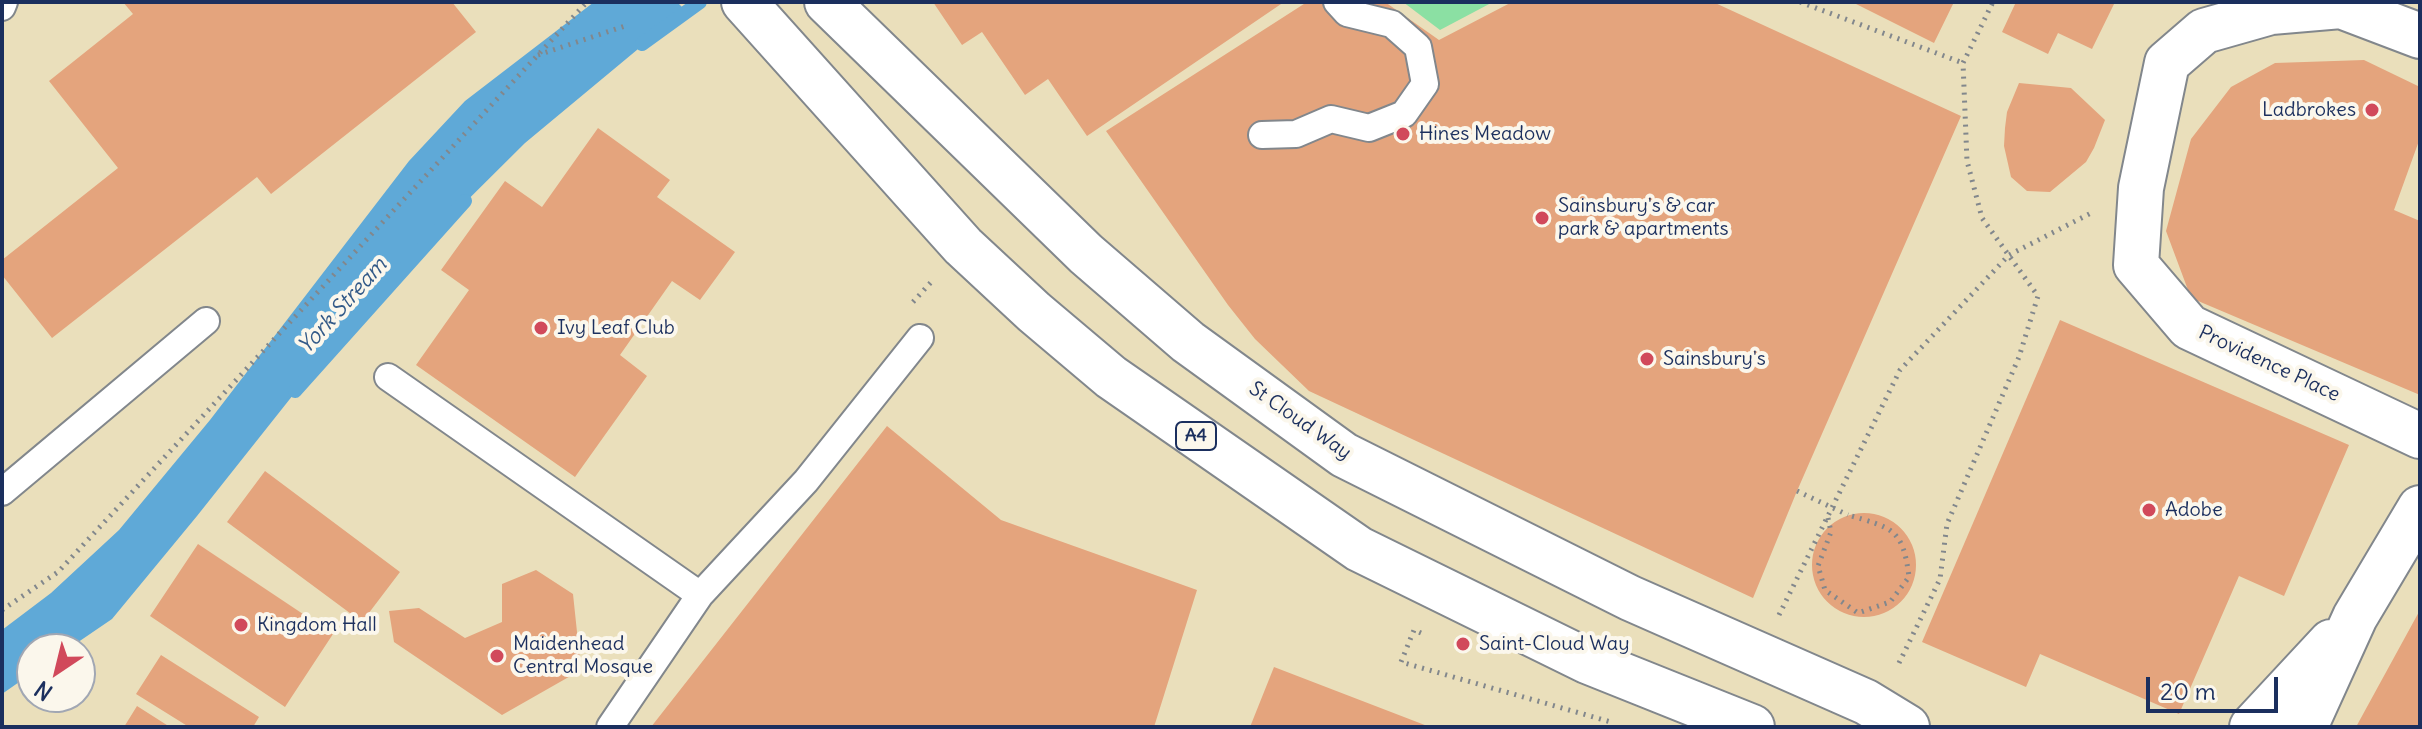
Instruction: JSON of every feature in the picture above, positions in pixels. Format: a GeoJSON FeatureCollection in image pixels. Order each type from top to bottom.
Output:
{"type":"FeatureCollection","features":[{"type":"Feature","properties":{"kind":"main road","name":"A4"},"geometry":{"type":"LineString","coordinates":[[744,2],[963,246],[1111,377],[1359,549],[1587,661],[1752,727]]}},
{"type":"Feature","properties":{"kind":"main road","name":"St Cloud Way"},"geometry":{"type":"LineString","coordinates":[[827,2],[1086,254],[1188,342],[1344,455],[1630,598],[1866,702],[1907,727]]}},
{"type":"Feature","properties":{"kind":"main road","name":"Providence Place"},"geometry":{"type":"LineString","coordinates":[[2420,36],[2341,6],[2271,12],[2204,31],[2167,63],[2141,188],[2136,265],[2189,327],[2420,436]]}},
{"type":"Feature","properties":{"kind":"main road"},"geometry":{"type":"LineString","coordinates":[[2305,727],[2355,617],[2420,508]]}},
{"type":"Feature","properties":{"kind":"main road"},"geometry":{"type":"LineString","coordinates":[[2252,727],[2355,617]]}},
{"type":"Feature","properties":{"kind":"lane"},"geometry":{"type":"LineString","coordinates":[[1262,135],[1296,134],[1331,119],[1369,128],[1404,114],[1425,84],[1418,47],[1392,24],[1347,13],[1337,2]]}},
{"type":"Feature","properties":{"kind":"lane"},"geometry":{"type":"LineString","coordinates":[[2,492],[206,321]]}},
{"type":"Feature","properties":{"kind":"lane"},"geometry":{"type":"LineString","coordinates":[[610,727],[700,595],[806,481],[920,338]]}},
{"type":"Feature","properties":{"kind":"lane"},"geometry":{"type":"LineString","coordinates":[[388,377],[700,595]]}},
{"type":"Feature","properties":{"kind":"path"},"geometry":{"type":"LineString","coordinates":[[2,610],[58,572],[587,2]]}},
{"type":"Feature","properties":{"kind":"path"},"geometry":{"type":"LineString","coordinates":[[1800,2],[1963,63]]}},
{"type":"Feature","properties":{"kind":"path"},"geometry":{"type":"LineString","coordinates":[[1899,663],[1940,579],[1947,524],[2019,357],[2038,296],[1982,218],[1967,161],[1963,63],[1993,2]]}},
{"type":"Feature","properties":{"kind":"path"},"geometry":{"type":"LineString","coordinates":[[537,55],[625,26]]}},
{"type":"Feature","properties":{"kind":"path"},"geometry":{"type":"LineString","coordinates":[[1759,655],[1900,370],[2009,255],[2141,188]]}},
{"type":"Feature","properties":{"kind":"path"},"geometry":{"type":"LineString","coordinates":[[1797,491],[1848,515],[1888,527],[1905,548],[1909,577],[1890,602],[1858,613],[1825,590],[1818,566],[1831,532],[1828,516]]}},
{"type":"Feature","properties":{"kind":"path"},"geometry":{"type":"LineString","coordinates":[[1401,662],[1611,722]]}},
{"type":"Feature","properties":{"kind":"green space"},"geometry":{"type":"Polygon","coordinates":[[[1403,2],[1493,2],[1440,30],[1403,2]]]}},
{"type":"Feature","properties":{"kind":"water"},"geometry":{"type":"Polygon","coordinates":[[[594,2],[677,2],[685,10],[525,143],[374,293],[112,619],[91,633],[16,633],[16,684],[2,694],[2,630],[51,593],[119,530],[210,420],[409,161],[465,101],[594,2]]]}},
{"type":"Feature","properties":{"kind":"building"},"geometry":{"type":"Polygon","coordinates":[[[123,2],[452,2],[476,32],[271,194],[257,177],[52,338],[2,275],[2,260],[118,168],[49,81],[133,14],[123,2]]]}},
{"type":"Feature","properties":{"kind":"building"},"geometry":{"type":"Polygon","coordinates":[[[933,2],[1284,2],[1087,136],[1048,79],[1025,95],[982,32],[962,45],[933,2]]]}},
{"type":"Feature","properties":{"kind":"building","name":"Sainsbury's & car park & apartments"},"geometry":{"type":"Polygon","coordinates":[[[1307,2],[1385,2],[1439,40],[1512,2],[1713,2],[1961,116],[1753,598],[1309,391],[1255,339],[1228,305],[1106,131],[1307,2]]]}},
{"type":"Feature","properties":{"kind":"building"},"geometry":{"type":"Polygon","coordinates":[[[1852,2],[1954,2],[1934,43],[1852,2]]]}},
{"type":"Feature","properties":{"kind":"building"},"geometry":{"type":"Polygon","coordinates":[[[2016,2],[2115,2],[2092,49],[2058,33],[2048,54],[2002,32],[2016,2]]]}},
{"type":"Feature","properties":{"kind":"building"},"geometry":{"type":"Polygon","coordinates":[[[2364,60],[2420,87],[2420,138],[2394,210],[2420,221],[2420,395],[2191,298],[2166,231],[2191,139],[2231,87],[2275,63],[2364,60]]]}},
{"type":"Feature","properties":{"kind":"building"},"geometry":{"type":"Polygon","coordinates":[[[2019,83],[2071,88],[2105,120],[2086,162],[2050,192],[2027,191],[2011,177],[2004,146],[2005,128],[2007,112],[2019,83]]]}},
{"type":"Feature","properties":{"kind":"building","name":"Ivy Leaf Club"},"geometry":{"type":"Polygon","coordinates":[[[598,128],[670,180],[657,197],[735,252],[700,300],[672,281],[620,355],[647,376],[575,477],[416,365],[469,290],[441,270],[505,181],[542,207],[598,128]]]}},
{"type":"Feature","properties":{"kind":"building","name":"Adobe"},"geometry":{"type":"Polygon","coordinates":[[[2060,320],[2349,445],[2284,596],[2239,576],[2179,714],[2040,654],[2026,687],[1922,642],[2060,320]]]}},
{"type":"Feature","properties":{"kind":"building"},"geometry":{"type":"Polygon","coordinates":[[[887,426],[1001,520],[1197,590],[1154,727],[651,727],[887,426]]]}},
{"type":"Feature","properties":{"kind":"building"},"geometry":{"type":"Polygon","coordinates":[[[265,471],[400,572],[362,622],[227,522],[265,471]]]}},
{"type":"Feature","properties":{"kind":"building"},"geometry":{"type":"Polygon","coordinates":[[[1864,513],[1884,517],[1901,528],[1912,545],[1916,565],[1912,585],[1901,602],[1884,613],[1864,617],[1844,613],[1827,602],[1816,585],[1812,565],[1816,545],[1827,528],[1844,517],[1864,513]]]}},
{"type":"Feature","properties":{"kind":"building","name":"Kingdom Hall"},"geometry":{"type":"Polygon","coordinates":[[[198,544],[333,634],[285,707],[150,616],[198,544]]]}},
{"type":"Feature","properties":{"kind":"building","name":"Maidenhead Central Mosque"},"geometry":{"type":"Polygon","coordinates":[[[536,570],[573,594],[581,670],[502,715],[394,642],[389,611],[419,608],[465,638],[502,622],[502,584],[536,570]]]}},
{"type":"Feature","properties":{"kind":"building"},"geometry":{"type":"Polygon","coordinates":[[[2420,610],[2420,727],[2356,727],[2420,610]]]}},
{"type":"Feature","properties":{"kind":"building"},"geometry":{"type":"Polygon","coordinates":[[[161,655],[259,717],[253,727],[189,727],[136,694],[161,655]]]}},
{"type":"Feature","properties":{"kind":"building"},"geometry":{"type":"Polygon","coordinates":[[[1274,667],[1430,727],[1250,727],[1274,667]]]}},
{"type":"Feature","properties":{"kind":"building"},"geometry":{"type":"Polygon","coordinates":[[[137,706],[170,727],[124,727],[137,706]]]}},
{"type":"Feature","properties":{"kind":"waterway","name":"York Stream"},"geometry":{"type":"LineString","coordinates":[[642,44],[700,2]]}},
{"type":"Feature","properties":{"kind":"waterway","name":"York Stream"},"geometry":{"type":"LineString","coordinates":[[295,391],[465,201]]}},
{"type":"Feature","properties":{"kind":"place","name":"Ladbrokes"},"geometry":{"type":"Point","coordinates":[2372,110]}},
{"type":"Feature","properties":{"kind":"place","name":"Hines Meadow"},"geometry":{"type":"Point","coordinates":[1403,134]}},
{"type":"Feature","properties":{"kind":"place","name":"Sainsbury's & car park & apartments"},"geometry":{"type":"Point","coordinates":[1542,218]}},
{"type":"Feature","properties":{"kind":"place","name":"Ivy Leaf Club"},"geometry":{"type":"Point","coordinates":[541,328]}},
{"type":"Feature","properties":{"kind":"place","name":"Sainsbury's"},"geometry":{"type":"Point","coordinates":[1647,359]}},
{"type":"Feature","properties":{"kind":"place","name":"Adobe"},"geometry":{"type":"Point","coordinates":[2149,510]}},
{"type":"Feature","properties":{"kind":"place","name":"Kingdom Hall"},"geometry":{"type":"Point","coordinates":[241,625]}},
{"type":"Feature","properties":{"kind":"place","name":"Saint-Cloud Way"},"geometry":{"type":"Point","coordinates":[1463,644]}},
{"type":"Feature","properties":{"kind":"place","name":"Maidenhead Central Mosque"},"geometry":{"type":"Point","coordinates":[497,656]}}]}
